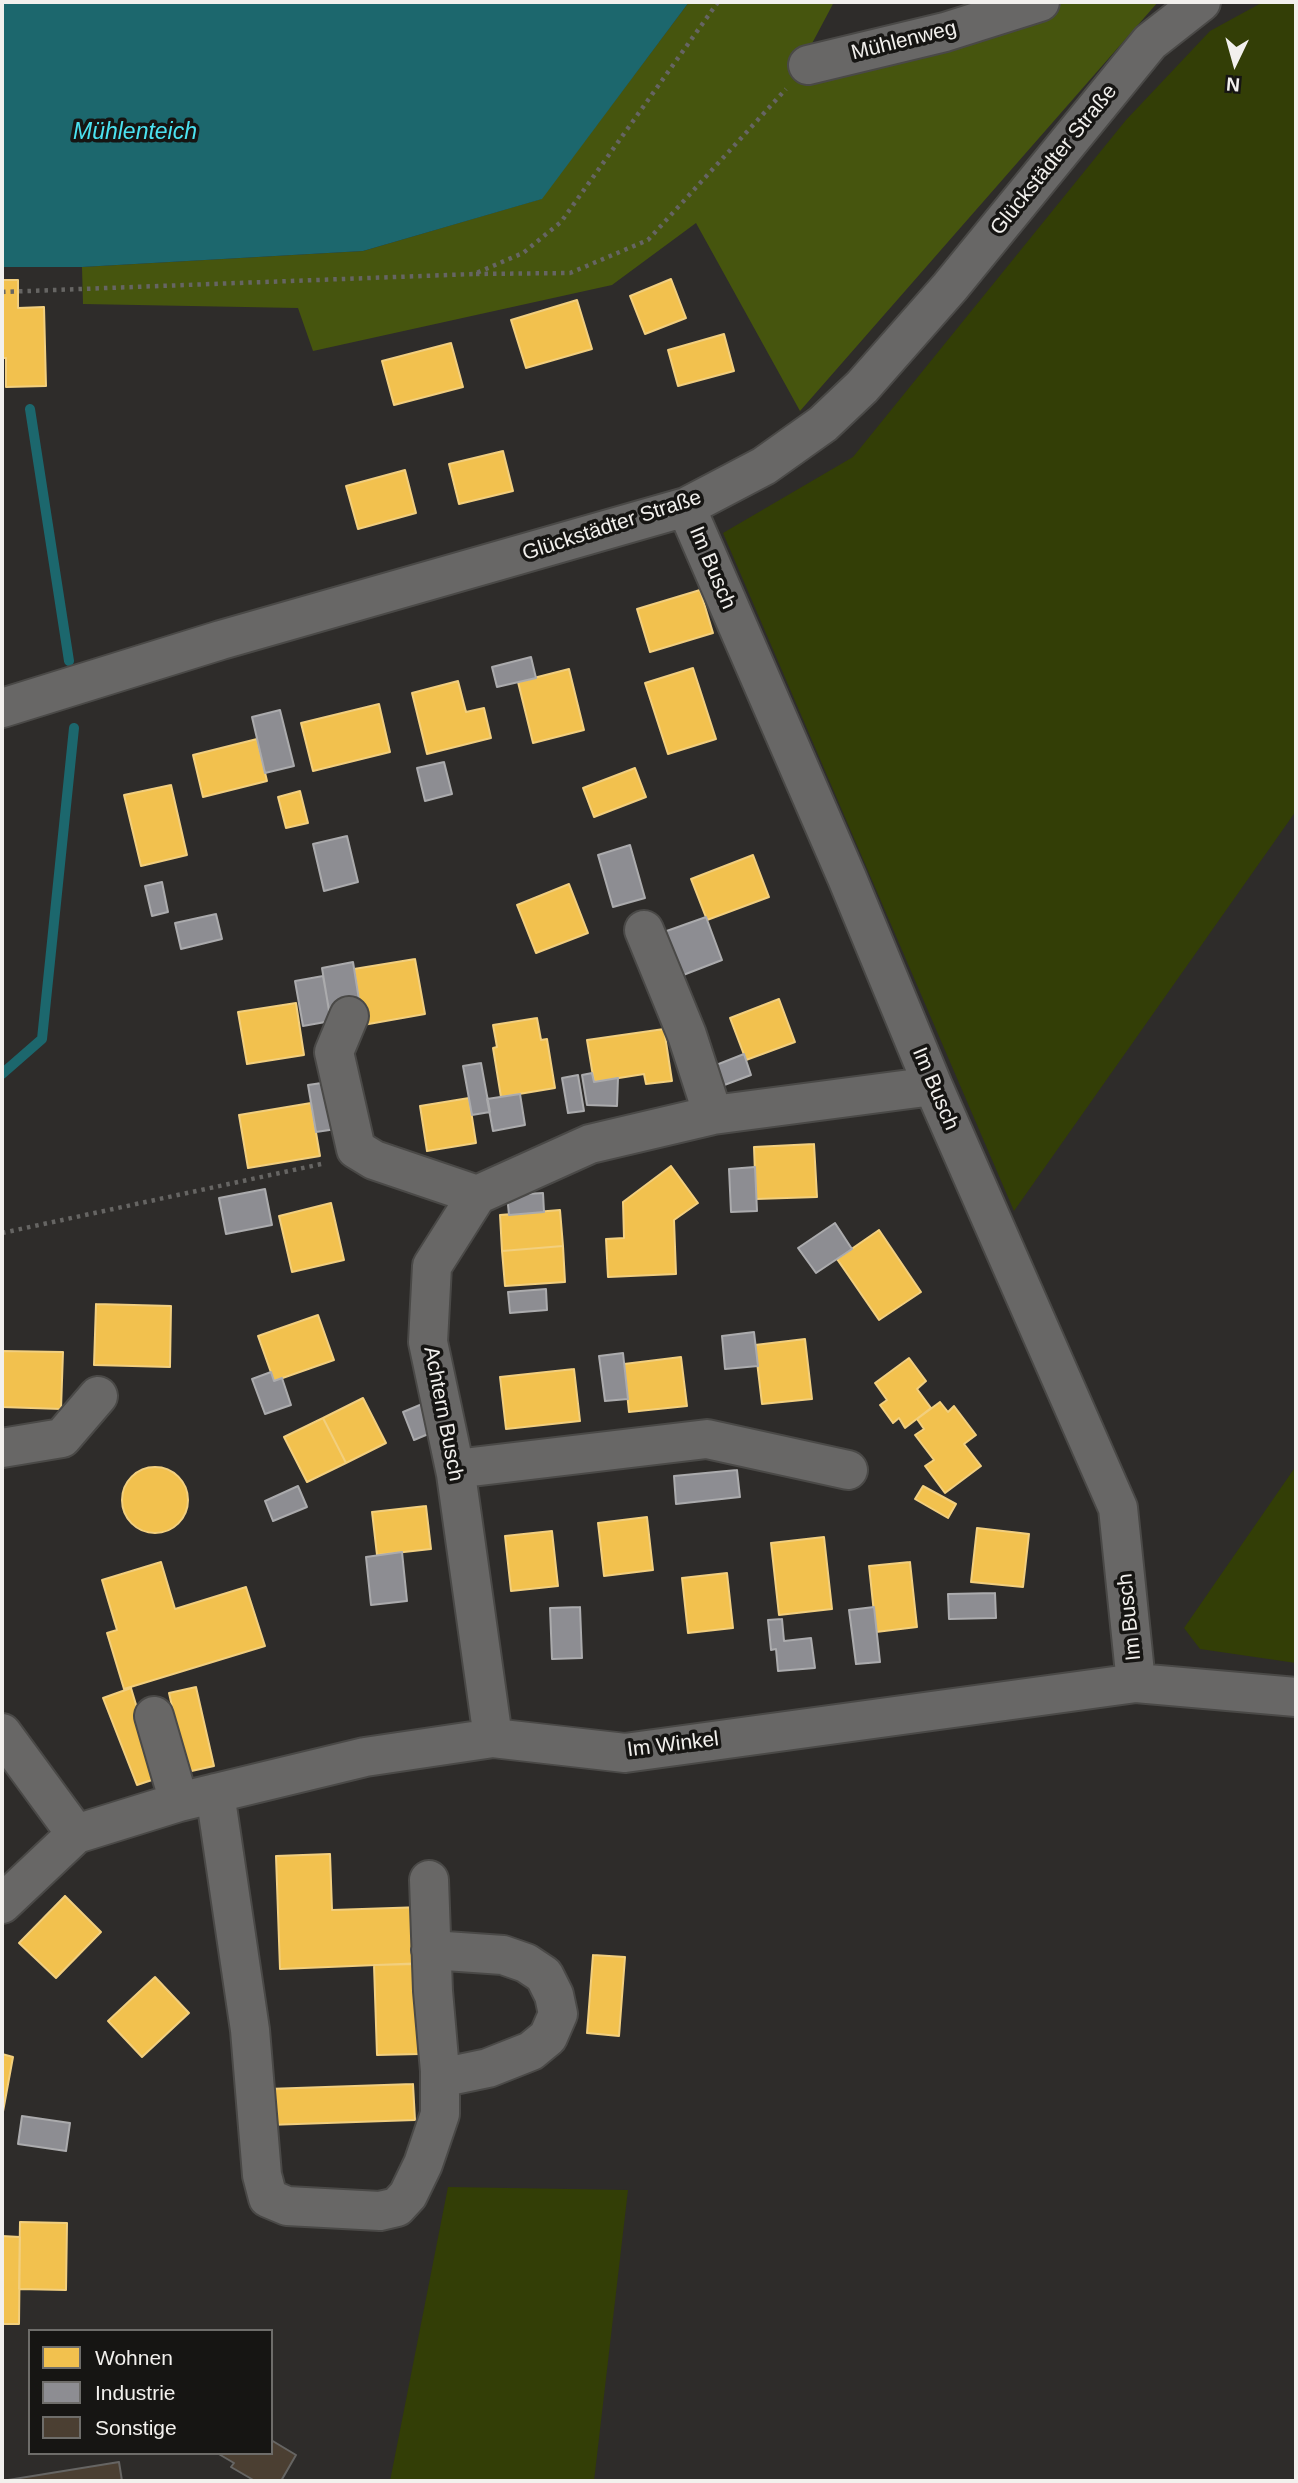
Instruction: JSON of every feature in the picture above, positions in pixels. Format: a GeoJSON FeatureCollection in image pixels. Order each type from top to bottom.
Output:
{"type":"FeatureCollection","features":[{"type":"Feature","properties":{"kind":"street","name":"Mühlenweg"},"geometry":{"type":"LineString","coordinates":[[808,65],[945,32],[1040,2]]}},
{"type":"Feature","properties":{"kind":"street","name":"Glückstädter Straße"},"geometry":{"type":"LineString","coordinates":[[2,708],[221,640],[686,507],[764,466],[823,424],[862,387],[950,287],[1150,42],[1201,2]]}},
{"type":"Feature","properties":{"kind":"street","name":"Im Busch"},"geometry":{"type":"LineString","coordinates":[[686,507],[848,878],[933,1086],[1118,1508],[1136,1683]]}},
{"type":"Feature","properties":{"kind":"street"},"geometry":{"type":"LineString","coordinates":[[644,930],[687,1035],[713,1115]]}},
{"type":"Feature","properties":{"kind":"street"},"geometry":{"type":"LineString","coordinates":[[349,1016],[334,1052],[356,1150],[374,1160],[477,1195],[590,1144],[713,1115],[933,1086]]}},
{"type":"Feature","properties":{"kind":"street","name":"Achtern Busch"},"geometry":{"type":"LineString","coordinates":[[477,1195],[432,1266],[428,1342],[455,1469],[493,1738]]}},
{"type":"Feature","properties":{"kind":"street"},"geometry":{"type":"LineString","coordinates":[[2,1448],[62,1438],[98,1396]]}},
{"type":"Feature","properties":{"kind":"street"},"geometry":{"type":"LineString","coordinates":[[455,1469],[707,1440],[848,1471]]}},
{"type":"Feature","properties":{"kind":"street","name":"Im Winkel"},"geometry":{"type":"LineString","coordinates":[[2,1904],[76,1834],[197,1797],[365,1757],[493,1738],[625,1753],[1136,1683],[1296,1697]]}},
{"type":"Feature","properties":{"kind":"street"},"geometry":{"type":"LineString","coordinates":[[154,1716],[197,1797],[250,2030],[261,2175],[268,2197],[287,2206],[380,2211],[397,2207],[408,2195],[428,2152],[440,2113],[429,1881]]}},
{"type":"Feature","properties":{"kind":"street"},"geometry":{"type":"LineString","coordinates":[[2,1733],[76,1834]]}},
{"type":"Feature","properties":{"kind":"street"},"geometry":{"type":"LineString","coordinates":[[431,1950],[503,1955],[526,1964],[544,1975],[554,1995],[558,2014],[548,2037],[531,2051],[488,2068],[440,2078]]}},
{"type":"Feature","properties":{"kind":"path"},"geometry":{"type":"LineString","coordinates":[[474,274],[523,253],[561,222],[718,2]]}},
{"type":"Feature","properties":{"kind":"path"},"geometry":{"type":"LineString","coordinates":[[2,292],[474,274],[570,273],[648,240],[808,65]]}},
{"type":"Feature","properties":{"kind":"path"},"geometry":{"type":"LineString","coordinates":[[2,1233],[333,1162]]}},
{"type":"Feature","properties":{"kind":"green space"},"geometry":{"type":"Polygon","coordinates":[[[689,2],[834,2],[808,51],[1054,2],[1158,2],[800,411],[696,223],[612,285],[313,351],[298,308],[83,304],[82,267],[363,251],[541,199],[689,2]]]}},
{"type":"Feature","properties":{"kind":"green space"},"geometry":{"type":"Polygon","coordinates":[[[1263,2],[1296,2],[1296,811],[1014,1211],[723,533],[853,457],[1126,120],[1210,31],[1263,2]]]}},
{"type":"Feature","properties":{"kind":"green space"},"geometry":{"type":"Polygon","coordinates":[[[1296,1466],[1296,1663],[1200,1649],[1184,1628],[1296,1466]]]}},
{"type":"Feature","properties":{"kind":"green space"},"geometry":{"type":"Polygon","coordinates":[[[448,2187],[628,2190],[594,2481],[390,2481],[448,2187]]]}},
{"type":"Feature","properties":{"kind":"water","name":"Mühlenteich"},"geometry":{"type":"Polygon","coordinates":[[[2,2],[689,2],[542,199],[363,251],[82,267],[2,267],[2,2]]]}},
{"type":"Feature","properties":{"kind":"building: Wohnen"},"geometry":{"type":"Polygon","coordinates":[[[671,279],[686,318],[645,334],[630,296],[671,279]]]}},
{"type":"Feature","properties":{"kind":"building: Wohnen"},"geometry":{"type":"Polygon","coordinates":[[[2,280],[18,280],[18,308],[44,307],[46,386],[6,387],[6,358],[2,358],[2,280]]]}},
{"type":"Feature","properties":{"kind":"building: Wohnen"},"geometry":{"type":"Polygon","coordinates":[[[577,300],[592,349],[526,368],[511,320],[577,300]]]}},
{"type":"Feature","properties":{"kind":"building: Wohnen"},"geometry":{"type":"Polygon","coordinates":[[[724,334],[734,371],[678,386],[668,350],[724,334]]]}},
{"type":"Feature","properties":{"kind":"building: Wohnen"},"geometry":{"type":"Polygon","coordinates":[[[451,343],[463,387],[394,405],[382,361],[451,343]]]}},
{"type":"Feature","properties":{"kind":"building: Wohnen"},"geometry":{"type":"Polygon","coordinates":[[[503,451],[513,491],[459,504],[449,464],[503,451]]]}},
{"type":"Feature","properties":{"kind":"building: Wohnen"},"geometry":{"type":"Polygon","coordinates":[[[405,470],[416,513],[358,529],[346,486],[405,470]]]}},
{"type":"Feature","properties":{"kind":"building: Wohnen"},"geometry":{"type":"Polygon","coordinates":[[[700,590],[713,633],[650,652],[637,609],[700,590]]]}},
{"type":"Feature","properties":{"kind":"building: Wohnen"},"geometry":{"type":"Polygon","coordinates":[[[693,668],[716,739],[668,754],[645,683],[693,668]]]}},
{"type":"Feature","properties":{"kind":"building: Wohnen"},"geometry":{"type":"Polygon","coordinates":[[[569,669],[584,730],[533,743],[518,682],[569,669]]]}},
{"type":"Feature","properties":{"kind":"building: Wohnen"},"geometry":{"type":"Polygon","coordinates":[[[458,681],[466,712],[484,708],[491,738],[427,754],[412,693],[458,681]]]}},
{"type":"Feature","properties":{"kind":"building: Wohnen"},"geometry":{"type":"Polygon","coordinates":[[[379,704],[390,752],[313,771],[301,723],[379,704]]]}},
{"type":"Feature","properties":{"kind":"building: Wohnen"},"geometry":{"type":"Polygon","coordinates":[[[257,739],[267,781],[203,797],[193,755],[257,739]]]}},
{"type":"Feature","properties":{"kind":"building: Wohnen"},"geometry":{"type":"Polygon","coordinates":[[[635,768],[646,797],[594,817],[583,788],[635,768]]]}},
{"type":"Feature","properties":{"kind":"building: Wohnen"},"geometry":{"type":"Polygon","coordinates":[[[171,785],[187,855],[141,866],[124,795],[171,785]]]}},
{"type":"Feature","properties":{"kind":"building: Wohnen"},"geometry":{"type":"Polygon","coordinates":[[[300,791],[308,823],[286,828],[278,797],[300,791]]]}},
{"type":"Feature","properties":{"kind":"building: Wohnen"},"geometry":{"type":"Polygon","coordinates":[[[753,855],[769,897],[707,920],[691,879],[753,855]]]}},
{"type":"Feature","properties":{"kind":"building: Wohnen"},"geometry":{"type":"Polygon","coordinates":[[[569,884],[588,933],[536,953],[517,905],[569,884]]]}},
{"type":"Feature","properties":{"kind":"building: Wohnen"},"geometry":{"type":"Polygon","coordinates":[[[415,959],[425,1014],[363,1025],[354,969],[415,959]]]}},
{"type":"Feature","properties":{"kind":"building: Wohnen"},"geometry":{"type":"Polygon","coordinates":[[[779,999],[795,1042],[746,1060],[730,1018],[779,999]]]}},
{"type":"Feature","properties":{"kind":"building: Wohnen"},"geometry":{"type":"Polygon","coordinates":[[[296,1003],[304,1055],[247,1064],[238,1012],[296,1003]]]}},
{"type":"Feature","properties":{"kind":"building: Wohnen"},"geometry":{"type":"Polygon","coordinates":[[[537,1018],[541,1040],[547,1039],[555,1088],[501,1097],[493,1048],[497,1047],[493,1025],[537,1018]]]}},
{"type":"Feature","properties":{"kind":"building: Wohnen"},"geometry":{"type":"Polygon","coordinates":[[[664,1029],[672,1081],[646,1084],[644,1074],[594,1082],[587,1040],[664,1029]]]}},
{"type":"Feature","properties":{"kind":"building: Wohnen"},"geometry":{"type":"Polygon","coordinates":[[[469,1098],[476,1143],[427,1151],[420,1106],[469,1098]]]}},
{"type":"Feature","properties":{"kind":"building: Wohnen"},"geometry":{"type":"Polygon","coordinates":[[[311,1103],[320,1156],[248,1168],[239,1115],[311,1103]]]}},
{"type":"Feature","properties":{"kind":"building: Wohnen"},"geometry":{"type":"Polygon","coordinates":[[[814,1144],[817,1197],[756,1199],[754,1147],[814,1144]]]}},
{"type":"Feature","properties":{"kind":"building: Wohnen"},"geometry":{"type":"Polygon","coordinates":[[[671,1166],[698,1203],[674,1220],[676,1274],[608,1277],[606,1239],[624,1238],[623,1202],[671,1166]]]}},
{"type":"Feature","properties":{"kind":"building: Wohnen"},"geometry":{"type":"Polygon","coordinates":[[[331,1203],[344,1260],[292,1272],[279,1216],[331,1203]]]}},
{"type":"Feature","properties":{"kind":"building: Wohnen"},"geometry":{"type":"Polygon","coordinates":[[[560,1210],[563,1246],[502,1251],[500,1215],[560,1210]]]}},
{"type":"Feature","properties":{"kind":"building: Wohnen"},"geometry":{"type":"Polygon","coordinates":[[[879,1230],[921,1292],[879,1320],[837,1259],[879,1230]]]}},
{"type":"Feature","properties":{"kind":"building: Wohnen"},"geometry":{"type":"Polygon","coordinates":[[[563,1246],[565,1282],[505,1286],[502,1251],[563,1246]]]}},
{"type":"Feature","properties":{"kind":"building: Wohnen"},"geometry":{"type":"Polygon","coordinates":[[[96,1304],[171,1306],[170,1367],[94,1365],[96,1304]]]}},
{"type":"Feature","properties":{"kind":"building: Wohnen"},"geometry":{"type":"Polygon","coordinates":[[[318,1315],[334,1360],[274,1381],[258,1336],[318,1315]]]}},
{"type":"Feature","properties":{"kind":"building: Wohnen"},"geometry":{"type":"Polygon","coordinates":[[[805,1339],[812,1399],[762,1404],[755,1345],[805,1339]]]}},
{"type":"Feature","properties":{"kind":"building: Wohnen"},"geometry":{"type":"Polygon","coordinates":[[[2,1351],[63,1352],[61,1409],[2,1407],[2,1351]]]}},
{"type":"Feature","properties":{"kind":"building: Wohnen"},"geometry":{"type":"Polygon","coordinates":[[[681,1357],[687,1406],[629,1412],[624,1364],[681,1357]]]}},
{"type":"Feature","properties":{"kind":"building: Wohnen"},"geometry":{"type":"Polygon","coordinates":[[[909,1358],[926,1381],[917,1389],[931,1408],[905,1428],[899,1418],[893,1423],[880,1405],[887,1400],[875,1383],[909,1358]]]}},
{"type":"Feature","properties":{"kind":"building: Wohnen"},"geometry":{"type":"Polygon","coordinates":[[[574,1369],[580,1421],[506,1429],[500,1377],[574,1369]]]}},
{"type":"Feature","properties":{"kind":"building: Wohnen"},"geometry":{"type":"Polygon","coordinates":[[[363,1398],[386,1443],[346,1463],[323,1418],[363,1398]]]}},
{"type":"Feature","properties":{"kind":"building: Wohnen"},"geometry":{"type":"Polygon","coordinates":[[[940,1402],[948,1412],[954,1406],[976,1435],[964,1444],[981,1466],[945,1493],[925,1466],[934,1460],[915,1435],[924,1429],[917,1419],[940,1402]]]}},
{"type":"Feature","properties":{"kind":"building: Wohnen"},"geometry":{"type":"Polygon","coordinates":[[[323,1418],[346,1463],[307,1482],[284,1437],[323,1418]]]}},
{"type":"Feature","properties":{"kind":"building: Wohnen"},"geometry":{"type":"Polygon","coordinates":[[[148,1467],[162,1467],[174,1472],[183,1481],[188,1500],[186,1513],[179,1524],[162,1533],[148,1533],[136,1528],[127,1519],[122,1507],[122,1493],[127,1481],[136,1472],[148,1467]]]}},
{"type":"Feature","properties":{"kind":"building: Wohnen"},"geometry":{"type":"Polygon","coordinates":[[[923,1486],[956,1504],[948,1518],[915,1499],[923,1486]]]}},
{"type":"Feature","properties":{"kind":"building: Wohnen"},"geometry":{"type":"Polygon","coordinates":[[[426,1506],[431,1549],[377,1555],[372,1512],[426,1506]]]}},
{"type":"Feature","properties":{"kind":"building: Wohnen"},"geometry":{"type":"Polygon","coordinates":[[[647,1517],[653,1570],[604,1576],[598,1523],[647,1517]]]}},
{"type":"Feature","properties":{"kind":"building: Wohnen"},"geometry":{"type":"Polygon","coordinates":[[[977,1528],[1029,1534],[1023,1587],[971,1582],[977,1528]]]}},
{"type":"Feature","properties":{"kind":"building: Wohnen"},"geometry":{"type":"Polygon","coordinates":[[[552,1531],[558,1586],[511,1591],[505,1536],[552,1531]]]}},
{"type":"Feature","properties":{"kind":"building: Wohnen"},"geometry":{"type":"Polygon","coordinates":[[[824,1537],[832,1609],[779,1615],[771,1543],[824,1537]]]}},
{"type":"Feature","properties":{"kind":"building: Wohnen"},"geometry":{"type":"Polygon","coordinates":[[[161,1562],[175,1609],[246,1587],[265,1646],[124,1689],[107,1633],[117,1630],[102,1580],[161,1562]]]}},
{"type":"Feature","properties":{"kind":"building: Wohnen"},"geometry":{"type":"Polygon","coordinates":[[[910,1562],[917,1627],[876,1632],[869,1566],[910,1562]]]}},
{"type":"Feature","properties":{"kind":"building: Wohnen"},"geometry":{"type":"Polygon","coordinates":[[[727,1573],[733,1628],[688,1633],[682,1578],[727,1573]]]}},
{"type":"Feature","properties":{"kind":"building: Wohnen"},"geometry":{"type":"Polygon","coordinates":[[[196,1687],[214,1766],[187,1772],[169,1693],[196,1687]]]}},
{"type":"Feature","properties":{"kind":"building: Wohnen"},"geometry":{"type":"Polygon","coordinates":[[[131,1688],[158,1778],[137,1785],[103,1698],[131,1688]]]}},
{"type":"Feature","properties":{"kind":"building: Wohnen"},"geometry":{"type":"Polygon","coordinates":[[[330,1854],[332,1910],[423,1907],[425,1963],[280,1969],[276,1856],[330,1854]]]}},
{"type":"Feature","properties":{"kind":"building: Wohnen"},"geometry":{"type":"Polygon","coordinates":[[[65,1896],[101,1932],[56,1978],[19,1943],[65,1896]]]}},
{"type":"Feature","properties":{"kind":"building: Wohnen"},"geometry":{"type":"Polygon","coordinates":[[[593,1955],[625,1957],[619,2036],[587,2033],[593,1955]]]}},
{"type":"Feature","properties":{"kind":"building: Wohnen"},"geometry":{"type":"Polygon","coordinates":[[[417,1964],[420,2054],[377,2055],[374,1965],[417,1964]]]}},
{"type":"Feature","properties":{"kind":"building: Wohnen"},"geometry":{"type":"Polygon","coordinates":[[[155,1977],[189,2013],[142,2057],[108,2021],[155,1977]]]}},
{"type":"Feature","properties":{"kind":"building: Wohnen"},"geometry":{"type":"Polygon","coordinates":[[[2,2054],[13,2057],[2,2117],[2,2054]]]}},
{"type":"Feature","properties":{"kind":"building: Wohnen"},"geometry":{"type":"Polygon","coordinates":[[[413,2084],[415,2120],[268,2125],[267,2089],[413,2084]]]}},
{"type":"Feature","properties":{"kind":"building: Wohnen"},"geometry":{"type":"Polygon","coordinates":[[[20,2222],[67,2223],[66,2290],[19,2289],[20,2222]]]}},
{"type":"Feature","properties":{"kind":"building: Wohnen"},"geometry":{"type":"Polygon","coordinates":[[[2,2236],[20,2237],[19,2324],[2,2324],[2,2236]]]}},
{"type":"Feature","properties":{"kind":"building: Industrie"},"geometry":{"type":"Polygon","coordinates":[[[531,657],[536,678],[497,687],[492,667],[531,657]]]}},
{"type":"Feature","properties":{"kind":"building: Industrie"},"geometry":{"type":"Polygon","coordinates":[[[280,710],[294,766],[265,773],[252,717],[280,710]]]}},
{"type":"Feature","properties":{"kind":"building: Industrie"},"geometry":{"type":"Polygon","coordinates":[[[444,762],[452,794],[425,801],[417,768],[444,762]]]}},
{"type":"Feature","properties":{"kind":"building: Industrie"},"geometry":{"type":"Polygon","coordinates":[[[347,836],[358,882],[324,891],[313,844],[347,836]]]}},
{"type":"Feature","properties":{"kind":"building: Industrie"},"geometry":{"type":"Polygon","coordinates":[[[630,845],[645,898],[613,907],[598,855],[630,845]]]}},
{"type":"Feature","properties":{"kind":"building: Industrie"},"geometry":{"type":"Polygon","coordinates":[[[162,882],[168,912],[152,916],[145,886],[162,882]]]}},
{"type":"Feature","properties":{"kind":"building: Industrie"},"geometry":{"type":"Polygon","coordinates":[[[216,914],[222,939],[181,949],[175,923],[216,914]]]}},
{"type":"Feature","properties":{"kind":"building: Industrie"},"geometry":{"type":"Polygon","coordinates":[[[706,917],[722,960],[678,977],[661,933],[706,917]]]}},
{"type":"Feature","properties":{"kind":"building: Industrie"},"geometry":{"type":"Polygon","coordinates":[[[353,962],[360,1006],[329,1011],[322,968],[353,962]]]}},
{"type":"Feature","properties":{"kind":"building: Industrie"},"geometry":{"type":"Polygon","coordinates":[[[323,976],[331,1021],[303,1026],[295,981],[323,976]]]}},
{"type":"Feature","properties":{"kind":"building: Industrie"},"geometry":{"type":"Polygon","coordinates":[[[744,1054],[751,1075],[719,1087],[711,1067],[744,1054]]]}},
{"type":"Feature","properties":{"kind":"building: Industrie"},"geometry":{"type":"Polygon","coordinates":[[[481,1063],[490,1112],[472,1115],[463,1066],[481,1063]]]}},
{"type":"Feature","properties":{"kind":"building: Industrie"},"geometry":{"type":"Polygon","coordinates":[[[592,1073],[594,1082],[618,1078],[617,1106],[587,1105],[582,1075],[592,1073]]]}},
{"type":"Feature","properties":{"kind":"building: Industrie"},"geometry":{"type":"Polygon","coordinates":[[[578,1075],[584,1111],[568,1113],[562,1078],[578,1075]]]}},
{"type":"Feature","properties":{"kind":"building: Industrie"},"geometry":{"type":"Polygon","coordinates":[[[335,1081],[343,1128],[316,1132],[308,1085],[335,1081]]]}},
{"type":"Feature","properties":{"kind":"building: Industrie"},"geometry":{"type":"Polygon","coordinates":[[[520,1094],[525,1125],[493,1131],[487,1099],[520,1094]]]}},
{"type":"Feature","properties":{"kind":"building: Industrie"},"geometry":{"type":"Polygon","coordinates":[[[755,1167],[757,1211],[731,1212],[729,1169],[755,1167]]]}},
{"type":"Feature","properties":{"kind":"building: Industrie"},"geometry":{"type":"Polygon","coordinates":[[[265,1189],[272,1225],[226,1234],[219,1198],[265,1189]]]}},
{"type":"Feature","properties":{"kind":"building: Industrie"},"geometry":{"type":"Polygon","coordinates":[[[543,1193],[544,1212],[509,1215],[507,1195],[543,1193]]]}},
{"type":"Feature","properties":{"kind":"building: Industrie"},"geometry":{"type":"Polygon","coordinates":[[[835,1223],[852,1249],[816,1273],[798,1248],[835,1223]]]}},
{"type":"Feature","properties":{"kind":"building: Industrie"},"geometry":{"type":"Polygon","coordinates":[[[546,1289],[547,1310],[510,1313],[508,1292],[546,1289]]]}},
{"type":"Feature","properties":{"kind":"building: Industrie"},"geometry":{"type":"Polygon","coordinates":[[[754,1332],[758,1366],[725,1369],[722,1336],[754,1332]]]}},
{"type":"Feature","properties":{"kind":"building: Industrie"},"geometry":{"type":"Polygon","coordinates":[[[623,1353],[628,1399],[605,1401],[599,1356],[623,1353]]]}},
{"type":"Feature","properties":{"kind":"building: Industrie"},"geometry":{"type":"Polygon","coordinates":[[[271,1372],[274,1381],[282,1378],[291,1405],[265,1414],[252,1379],[271,1372]]]}},
{"type":"Feature","properties":{"kind":"building: Industrie"},"geometry":{"type":"Polygon","coordinates":[[[427,1402],[438,1430],[414,1440],[403,1412],[427,1402]]]}},
{"type":"Feature","properties":{"kind":"building: Industrie"},"geometry":{"type":"Polygon","coordinates":[[[737,1470],[740,1497],[676,1504],[674,1476],[737,1470]]]}},
{"type":"Feature","properties":{"kind":"building: Industrie"},"geometry":{"type":"Polygon","coordinates":[[[298,1486],[307,1507],[273,1521],[265,1501],[298,1486]]]}},
{"type":"Feature","properties":{"kind":"building: Industrie"},"geometry":{"type":"Polygon","coordinates":[[[402,1552],[407,1601],[371,1605],[366,1557],[402,1552]]]}},
{"type":"Feature","properties":{"kind":"building: Industrie"},"geometry":{"type":"Polygon","coordinates":[[[995,1593],[996,1618],[949,1619],[948,1594],[995,1593]]]}},
{"type":"Feature","properties":{"kind":"building: Industrie"},"geometry":{"type":"Polygon","coordinates":[[[580,1607],[582,1658],[552,1659],[550,1608],[580,1607]]]}},
{"type":"Feature","properties":{"kind":"building: Industrie"},"geometry":{"type":"Polygon","coordinates":[[[874,1607],[880,1662],[856,1664],[849,1610],[874,1607]]]}},
{"type":"Feature","properties":{"kind":"building: Industrie"},"geometry":{"type":"Polygon","coordinates":[[[782,1619],[784,1641],[811,1638],[815,1668],[778,1671],[776,1649],[771,1650],[768,1620],[782,1619]]]}},
{"type":"Feature","properties":{"kind":"building: Industrie"},"geometry":{"type":"Polygon","coordinates":[[[22,2116],[70,2123],[66,2151],[18,2144],[22,2116]]]}},
{"type":"Feature","properties":{"kind":"building: Sonstige"},"geometry":{"type":"Polygon","coordinates":[[[273,2441],[296,2455],[281,2481],[255,2481],[231,2467],[234,2463],[220,2455],[273,2455],[273,2441]]]}},
{"type":"Feature","properties":{"kind":"building: Sonstige"},"geometry":{"type":"Polygon","coordinates":[[[119,2462],[122,2481],[8,2480],[119,2462]]]}},
{"type":"Feature","properties":{"kind":"waterway"},"geometry":{"type":"LineString","coordinates":[[30,409],[69,661]]}},
{"type":"Feature","properties":{"kind":"waterway"},"geometry":{"type":"LineString","coordinates":[[2,1074],[42,1039],[74,728]]}}]}
